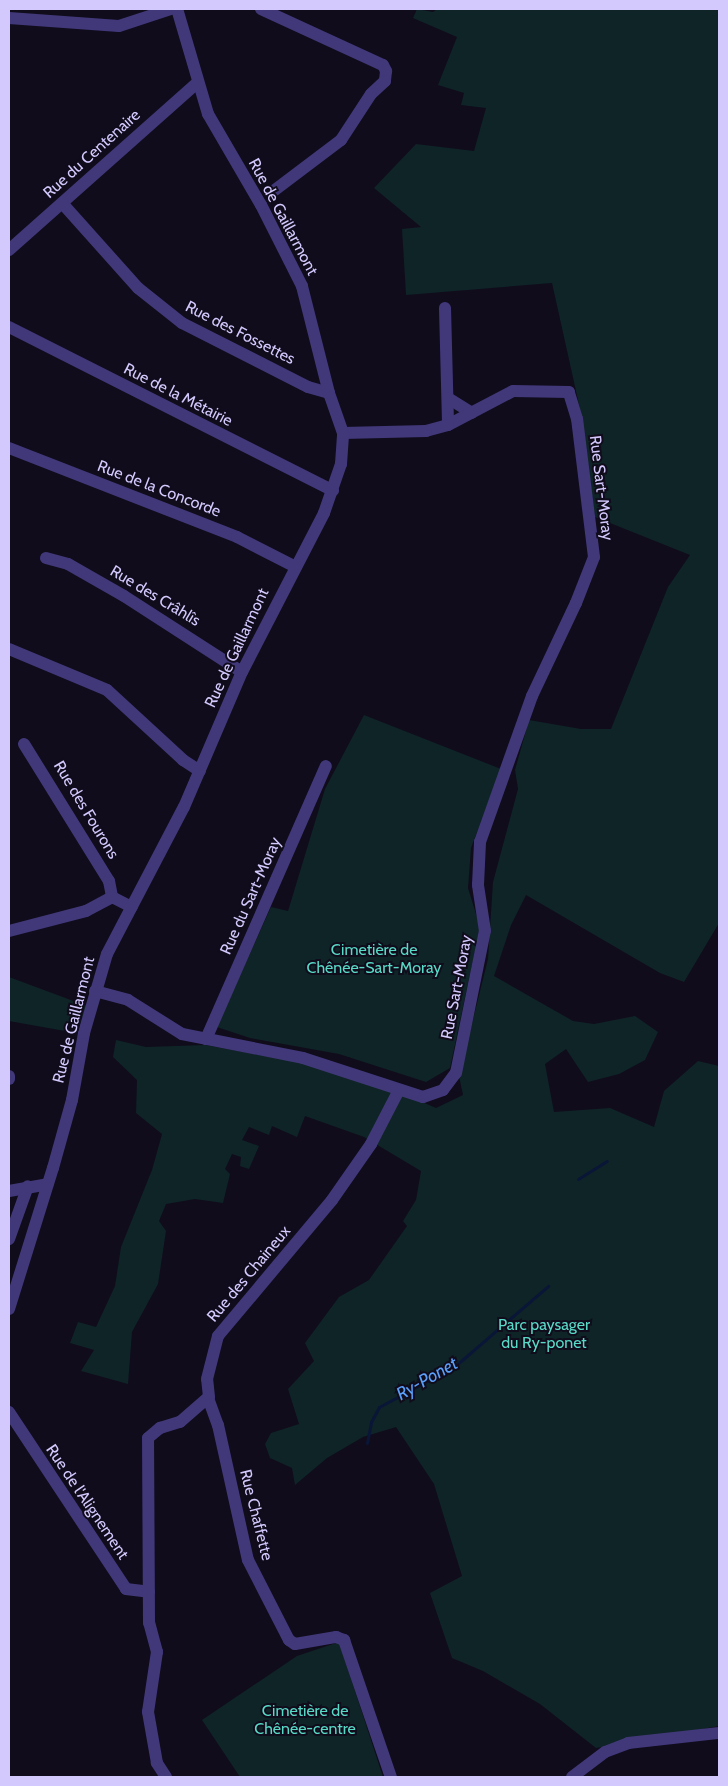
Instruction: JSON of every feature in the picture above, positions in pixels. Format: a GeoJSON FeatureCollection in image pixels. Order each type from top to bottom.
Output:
{"type":"FeatureCollection","features":[{"type":"Feature","properties":{"kind":"street"},"geometry":{"type":"LineString","coordinates":[[9,18],[119,26],[171,9]]}},
{"type":"Feature","properties":{"kind":"street","name":"Rue de Gaillarmont"},"geometry":{"type":"LineString","coordinates":[[9,1309],[72,1100],[95,991],[107,954],[184,808],[242,672],[294,566],[314,535],[333,491],[341,464],[343,433],[329,393],[302,286],[293,264],[208,114],[197,83],[177,9]]}},
{"type":"Feature","properties":{"kind":"street"},"geometry":{"type":"LineString","coordinates":[[262,9],[383,65],[386,71],[385,81],[371,94],[341,140],[276,190]]}},
{"type":"Feature","properties":{"kind":"street","name":"Rue du Centenaire"},"geometry":{"type":"LineString","coordinates":[[9,250],[197,83]]}},
{"type":"Feature","properties":{"kind":"street","name":"Rue des Fossettes"},"geometry":{"type":"LineString","coordinates":[[62,203],[138,288],[182,324],[308,387],[329,393]]}},
{"type":"Feature","properties":{"kind":"street"},"geometry":{"type":"LineString","coordinates":[[445,308],[448,425]]}},
{"type":"Feature","properties":{"kind":"street","name":"Rue de la Métairie"},"geometry":{"type":"LineString","coordinates":[[9,327],[333,491]]}},
{"type":"Feature","properties":{"kind":"street","name":"Rue Sart-Moray"},"geometry":{"type":"LineString","coordinates":[[95,991],[128,1000],[182,1034],[303,1058],[398,1094],[423,1096],[443,1090],[456,1073],[484,931],[478,885],[480,842],[532,696],[576,603],[594,557],[577,419],[568,392],[513,391],[472,413]]}},
{"type":"Feature","properties":{"kind":"street"},"geometry":{"type":"LineString","coordinates":[[448,398],[472,413]]}},
{"type":"Feature","properties":{"kind":"street"},"geometry":{"type":"LineString","coordinates":[[343,433],[426,431],[448,425],[472,413]]}},
{"type":"Feature","properties":{"kind":"street","name":"Rue de la Concorde"},"geometry":{"type":"LineString","coordinates":[[9,448],[237,536],[294,566]]}},
{"type":"Feature","properties":{"kind":"street","name":"Rue des Crâhlîs"},"geometry":{"type":"LineString","coordinates":[[46,558],[68,564],[124,596],[242,672]]}},
{"type":"Feature","properties":{"kind":"street"},"geometry":{"type":"LineString","coordinates":[[9,649],[107,690],[183,760],[200,771]]}},
{"type":"Feature","properties":{"kind":"street","name":"Rue des Fourons"},"geometry":{"type":"LineString","coordinates":[[24,744],[109,881],[112,897]]}},
{"type":"Feature","properties":{"kind":"street","name":"Rue du Sart-Moray"},"geometry":{"type":"LineString","coordinates":[[206,1039],[326,766]]}},
{"type":"Feature","properties":{"kind":"street"},"geometry":{"type":"LineString","coordinates":[[9,931],[86,911],[112,897],[132,907]]}},
{"type":"Feature","properties":{"kind":"street","name":"Rue des Chaineux"},"geometry":{"type":"LineString","coordinates":[[208,1398],[208,1380],[218,1336],[332,1200],[371,1144],[398,1094]]}},
{"type":"Feature","properties":{"kind":"street"},"geometry":{"type":"LineString","coordinates":[[9,1191],[47,1184]]}},
{"type":"Feature","properties":{"kind":"street"},"geometry":{"type":"LineString","coordinates":[[9,1239],[28,1186]]}},
{"type":"Feature","properties":{"kind":"street"},"geometry":{"type":"LineString","coordinates":[[166,1777],[157,1763],[148,1712],[157,1652],[149,1623],[148,1438],[160,1428],[180,1422],[208,1398]]}},
{"type":"Feature","properties":{"kind":"street","name":"Rue Chaffette"},"geometry":{"type":"LineString","coordinates":[[208,1398],[218,1425],[248,1560],[289,1640],[301,1644],[336,1637],[344,1640],[391,1777]]}},
{"type":"Feature","properties":{"kind":"street","name":"Rue de l'Alignement"},"geometry":{"type":"LineString","coordinates":[[9,1412],[126,1590],[149,1592]]}},
{"type":"Feature","properties":{"kind":"street"},"geometry":{"type":"LineString","coordinates":[[572,1777],[605,1752],[628,1743],[719,1733]]}},
{"type":"Feature","properties":{"kind":"green space","name":"Parc paysager du Ry-ponet"},"geometry":{"type":"Polygon","coordinates":[[[417,9],[433,12],[437,9],[719,9],[719,923],[684,982],[660,973],[526,895],[511,925],[494,976],[573,1021],[594,1024],[635,1016],[658,1032],[645,1060],[619,1074],[588,1082],[566,1049],[545,1064],[554,1112],[610,1108],[654,1127],[664,1091],[698,1061],[719,1066],[719,1726],[596,1748],[540,1704],[483,1671],[452,1658],[430,1593],[462,1576],[434,1484],[396,1427],[363,1437],[327,1458],[295,1485],[292,1468],[270,1458],[265,1444],[271,1433],[299,1424],[288,1389],[314,1361],[305,1343],[339,1297],[369,1280],[407,1226],[403,1221],[416,1200],[421,1171],[364,1137],[305,1116],[297,1137],[272,1126],[269,1135],[249,1127],[242,1140],[259,1146],[249,1169],[240,1166],[241,1157],[232,1154],[225,1169],[230,1174],[223,1203],[195,1199],[166,1204],[159,1221],[166,1231],[158,1284],[132,1332],[128,1384],[81,1371],[94,1350],[70,1343],[78,1322],[96,1327],[115,1286],[121,1247],[152,1170],[162,1134],[136,1113],[137,1080],[113,1057],[116,1040],[146,1047],[205,1045],[303,1063],[406,1095],[436,1108],[463,1095],[459,1076],[488,959],[493,882],[518,789],[515,770],[529,720],[581,729],[611,729],[668,587],[690,555],[595,517],[580,409],[552,283],[406,295],[402,229],[421,227],[374,188],[416,144],[474,151],[486,108],[461,105],[464,93],[438,85],[457,37],[413,18],[417,9]]]}},
{"type":"Feature","properties":{"kind":"green space","name":"Cimetière de Chênée-Sart-Moray"},"geometry":{"type":"Polygon","coordinates":[[[364,715],[501,769],[471,848],[468,888],[480,927],[450,1068],[426,1082],[339,1054],[250,1038],[217,1027],[271,907],[288,911],[325,789],[364,715]]]}},
{"type":"Feature","properties":{"kind":"green space"},"geometry":{"type":"Polygon","coordinates":[[[9,977],[87,1006],[76,1033],[9,1021],[9,977]]]}},
{"type":"Feature","properties":{"kind":"green space","name":"Cimetière de Chênée-centre"},"geometry":{"type":"Polygon","coordinates":[[[339,1642],[383,1777],[240,1777],[202,1720],[297,1656],[339,1642]]]}},
{"type":"Feature","properties":{"kind":"waterway","name":"Ry-Ponet"},"geometry":{"type":"LineString","coordinates":[[578,1179],[607,1161]]}},
{"type":"Feature","properties":{"kind":"waterway","name":"Ry-Ponet"},"geometry":{"type":"LineString","coordinates":[[367,1443],[371,1422],[379,1407],[455,1366],[548,1286]]}}]}
